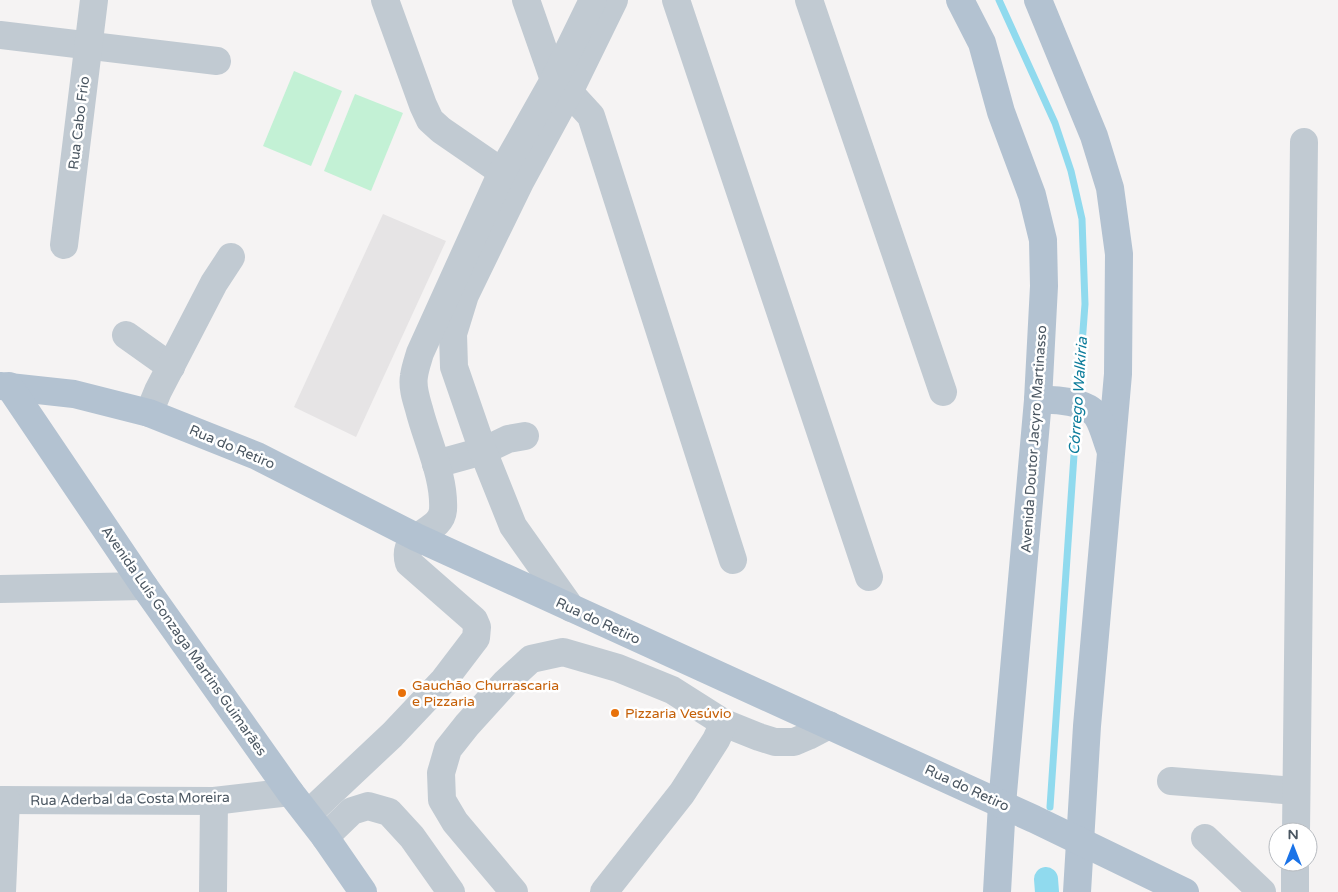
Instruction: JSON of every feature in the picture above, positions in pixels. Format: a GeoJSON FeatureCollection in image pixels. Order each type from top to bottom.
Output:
{"type":"FeatureCollection","features":[{"type":"Feature","properties":{"kind":"main road","name":"Avenida Doutor Jacyro Martinasso"},"geometry":{"type":"LineString","coordinates":[[960,0],[982,43],[1001,112],[1032,196],[1042,240],[1044,286],[1046,400],[1009,808],[997,892]]}},
{"type":"Feature","properties":{"kind":"main road"},"geometry":{"type":"LineString","coordinates":[[1038,0],[1094,136],[1110,188],[1119,254],[1118,374],[1087,726],[1072,837],[1077,892]]}},
{"type":"Feature","properties":{"kind":"main road","name":"Rua do Retiro"},"geometry":{"type":"LineString","coordinates":[[4,386],[74,394],[149,412],[257,456],[416,537],[675,656],[830,724],[1072,837],[1148,883],[1185,892]]}},
{"type":"Feature","properties":{"kind":"main road","name":"Avenida Luís Gonzaga Martins Guimarães"},"geometry":{"type":"LineString","coordinates":[[4,386],[290,792],[364,892]]}},
{"type":"Feature","properties":{"kind":"main road"},"geometry":{"type":"LineString","coordinates":[[1046,400],[1079,405],[1097,415],[1111,452]]}},
{"type":"Feature","properties":{"kind":"street","name":"Rua Cabo Frio"},"geometry":{"type":"LineString","coordinates":[[64,245],[94,0]]}},
{"type":"Feature","properties":{"kind":"street"},"geometry":{"type":"LineString","coordinates":[[385,0],[430,120],[440,130],[511,177]]}},
{"type":"Feature","properties":{"kind":"street"},"geometry":{"type":"LineString","coordinates":[[526,0],[562,86],[591,116],[733,560]]}},
{"type":"Feature","properties":{"kind":"street"},"geometry":{"type":"LineString","coordinates":[[562,86],[593,0]]}},
{"type":"Feature","properties":{"kind":"street"},"geometry":{"type":"LineString","coordinates":[[308,814],[392,735],[444,680],[476,638],[477,627],[474,620],[409,563],[407,556],[408,549],[416,537],[438,522],[443,511],[442,493],[436,464],[425,435],[414,393],[414,375],[420,353],[458,290],[511,177],[562,86],[614,0]]}},
{"type":"Feature","properties":{"kind":"street"},"geometry":{"type":"LineString","coordinates":[[676,0],[869,578]]}},
{"type":"Feature","properties":{"kind":"street"},"geometry":{"type":"LineString","coordinates":[[809,0],[943,392]]}},
{"type":"Feature","properties":{"kind":"street"},"geometry":{"type":"LineString","coordinates":[[0,35],[217,62]]}},
{"type":"Feature","properties":{"kind":"street"},"geometry":{"type":"LineString","coordinates":[[1296,822],[1304,142]]}},
{"type":"Feature","properties":{"kind":"street"},"geometry":{"type":"LineString","coordinates":[[149,412],[214,283],[231,256]]}},
{"type":"Feature","properties":{"kind":"street"},"geometry":{"type":"LineString","coordinates":[[458,290],[453,334],[454,368],[482,450],[513,526],[571,608]]}},
{"type":"Feature","properties":{"kind":"street"},"geometry":{"type":"LineString","coordinates":[[126,335],[171,367]]}},
{"type":"Feature","properties":{"kind":"street"},"geometry":{"type":"LineString","coordinates":[[436,464],[482,450],[508,439],[525,436]]}},
{"type":"Feature","properties":{"kind":"street"},"geometry":{"type":"LineString","coordinates":[[0,589],[144,586]]}},
{"type":"Feature","properties":{"kind":"street"},"geometry":{"type":"LineString","coordinates":[[514,892],[455,822],[442,800],[440,772],[448,749],[467,725],[506,682],[531,659],[563,652],[618,668],[672,690],[724,723],[775,742],[794,742],[830,724]]}},
{"type":"Feature","properties":{"kind":"street"},"geometry":{"type":"LineString","coordinates":[[604,892],[682,793],[716,740],[724,723]]}},
{"type":"Feature","properties":{"kind":"street"},"geometry":{"type":"LineString","coordinates":[[1171,781],[1296,791]]}},
{"type":"Feature","properties":{"kind":"street","name":"Rua Aderbal da Costa Moreira"},"geometry":{"type":"LineString","coordinates":[[3,800],[214,801],[290,792]]}},
{"type":"Feature","properties":{"kind":"street"},"geometry":{"type":"LineString","coordinates":[[2,892],[3,800]]}},
{"type":"Feature","properties":{"kind":"street"},"geometry":{"type":"LineString","coordinates":[[213,892],[214,801]]}},
{"type":"Feature","properties":{"kind":"street"},"geometry":{"type":"LineString","coordinates":[[325,837],[352,811],[368,806],[389,812],[412,837],[451,892]]}},
{"type":"Feature","properties":{"kind":"street"},"geometry":{"type":"LineString","coordinates":[[1205,838],[1262,892]]}},
{"type":"Feature","properties":{"kind":"street"},"geometry":{"type":"LineString","coordinates":[[1295,872],[1295,892]]}},
{"type":"Feature","properties":{"kind":"shaded area"},"geometry":{"type":"Polygon","coordinates":[[[383,214],[446,241],[356,437],[294,407],[383,214]]]}},
{"type":"Feature","properties":{"kind":"green space"},"geometry":{"type":"Polygon","coordinates":[[[294,71],[342,91],[311,166],[263,146],[294,71]]]}},
{"type":"Feature","properties":{"kind":"green space"},"geometry":{"type":"Polygon","coordinates":[[[355,94],[403,113],[371,191],[324,171],[355,94]]]}},
{"type":"Feature","properties":{"kind":"waterway","name":"Córrego Walkiria"},"geometry":{"type":"LineString","coordinates":[[999,0],[1055,123],[1071,171],[1082,219],[1085,304],[1078,398]]}},
{"type":"Feature","properties":{"kind":"waterway","name":"Córrego Walkiria"},"geometry":{"type":"LineString","coordinates":[[1050,807],[1077,411]]}},
{"type":"Feature","properties":{"kind":"waterway"},"geometry":{"type":"LineString","coordinates":[[1046,879],[1047,892]]}},
{"type":"Feature","properties":{"kind":"place","name":"Gauchão Churrascaria e Pizzaria"},"geometry":{"type":"Point","coordinates":[402,693]}},
{"type":"Feature","properties":{"kind":"place","name":"Pizzaria Vesúvio"},"geometry":{"type":"Point","coordinates":[615,713]}}]}
